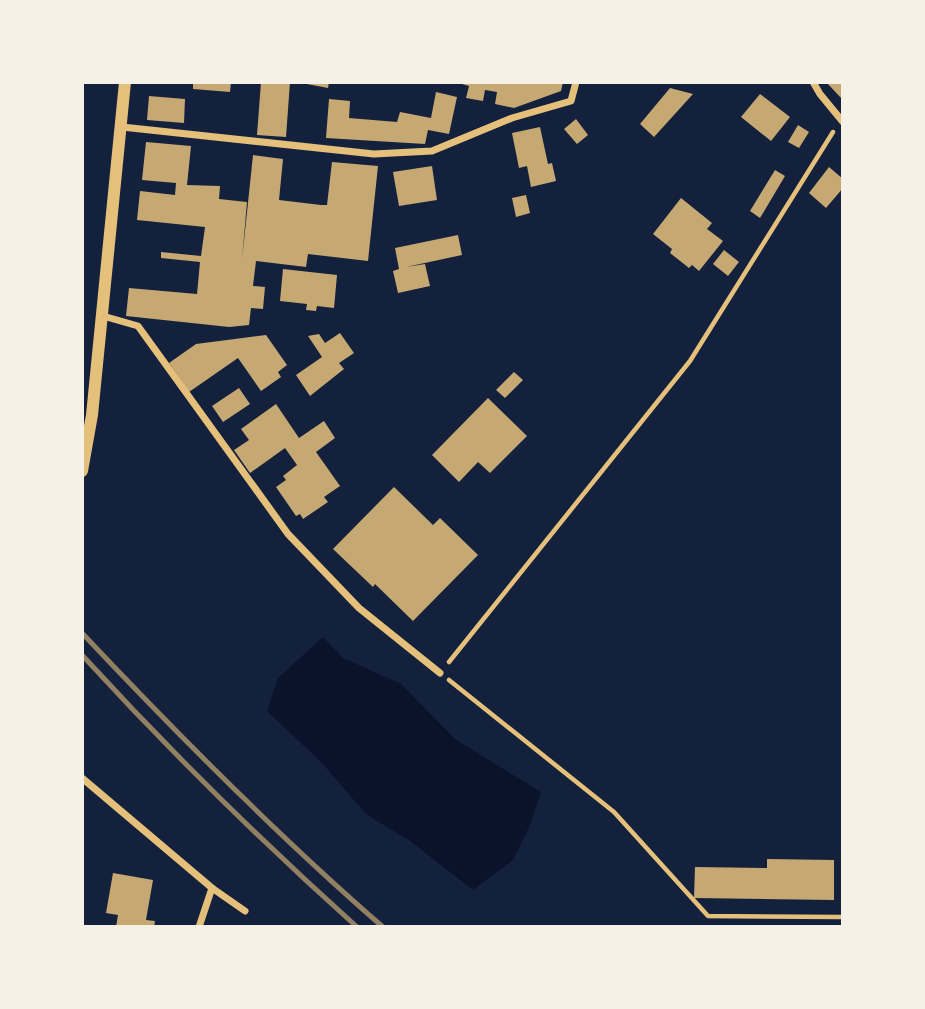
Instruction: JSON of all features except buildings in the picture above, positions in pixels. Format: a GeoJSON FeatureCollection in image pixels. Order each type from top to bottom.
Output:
{"type":"FeatureCollection","features":[{"type":"Feature","properties":{"kind":"street"},"geometry":{"type":"LineString","coordinates":[[82,471],[92,415],[103,316],[125,82]]}},
{"type":"Feature","properties":{"kind":"street"},"geometry":{"type":"LineString","coordinates":[[122,127],[374,154],[432,151],[512,118],[571,101],[576,82]]}},
{"type":"Feature","properties":{"kind":"street"},"geometry":{"type":"LineString","coordinates":[[813,82],[842,121]]}},
{"type":"Feature","properties":{"kind":"street"},"geometry":{"type":"LineString","coordinates":[[103,316],[138,326],[288,534],[359,608],[440,673]]}},
{"type":"Feature","properties":{"kind":"street"},"geometry":{"type":"LineString","coordinates":[[82,778],[212,888],[245,911]]}},
{"type":"Feature","properties":{"kind":"street"},"geometry":{"type":"LineString","coordinates":[[199,927],[212,888]]}},
{"type":"Feature","properties":{"kind":"path"},"geometry":{"type":"LineString","coordinates":[[842,121],[690,361],[440,673],[614,812],[708,916],[843,917]]}},
{"type":"Feature","properties":{"kind":"water"},"geometry":{"type":"Polygon","coordinates":[[[323,637],[343,658],[401,684],[455,739],[541,792],[530,825],[513,860],[473,890],[410,841],[366,814],[322,763],[267,711],[278,678],[323,637]]]}},
{"type":"Feature","properties":{"kind":"railway"},"geometry":{"type":"LineString","coordinates":[[82,633],[229,784],[383,927]]}},
{"type":"Feature","properties":{"kind":"railway"},"geometry":{"type":"LineString","coordinates":[[82,655],[216,794],[357,927]]}}]}
